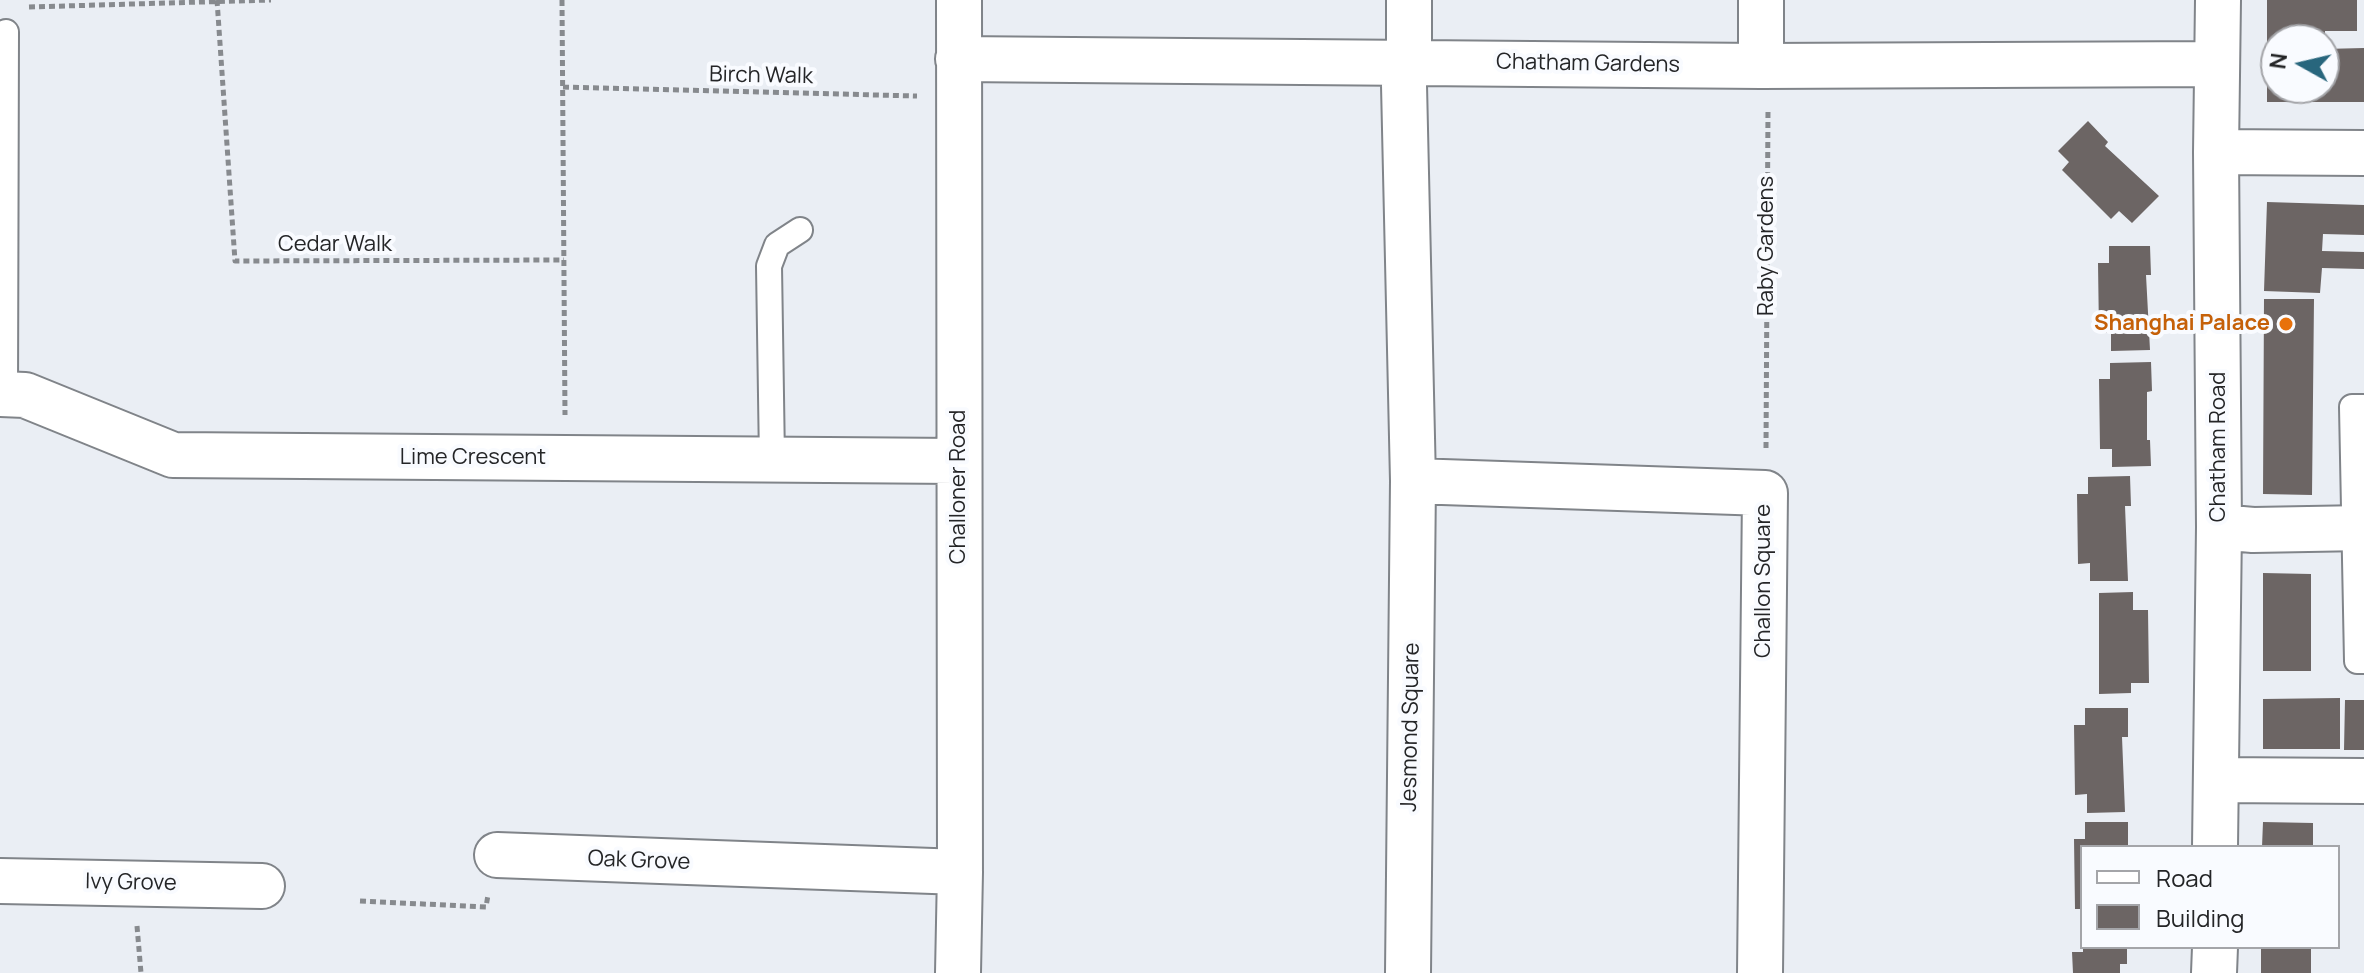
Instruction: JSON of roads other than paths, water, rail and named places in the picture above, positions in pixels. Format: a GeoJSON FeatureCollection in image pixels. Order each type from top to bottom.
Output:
{"type":"FeatureCollection","features":[{"type":"Feature","properties":{"kind":"street","name":"Challoner Road"},"geometry":{"type":"LineString","coordinates":[[958,973],[959,0]]}},
{"type":"Feature","properties":{"kind":"street"},"geometry":{"type":"LineString","coordinates":[[1409,0],[1404,85],[1413,481]]}},
{"type":"Feature","properties":{"kind":"street"},"geometry":{"type":"LineString","coordinates":[[1761,0],[1761,66]]}},
{"type":"Feature","properties":{"kind":"street","name":"Chatham Road"},"geometry":{"type":"LineString","coordinates":[[2215,845],[2219,527],[2218,0]]}},
{"type":"Feature","properties":{"kind":"street","name":"Chatham Gardens"},"geometry":{"type":"LineString","coordinates":[[958,78],[1406,62],[1761,66],[2217,64]]}},
{"type":"Feature","properties":{"kind":"street"},"geometry":{"type":"LineString","coordinates":[[2216,152],[2364,153]]}},
{"type":"Feature","properties":{"kind":"street","name":"Lime Crescent"},"geometry":{"type":"LineString","coordinates":[[2,394],[25,395],[173,455],[958,461]]}},
{"type":"Feature","properties":{"kind":"street","name":"Challon Square"},"geometry":{"type":"LineString","coordinates":[[1413,481],[1765,493],[1760,973]]}},
{"type":"Feature","properties":{"kind":"street","name":"Jesmond Square"},"geometry":{"type":"LineString","coordinates":[[1408,973],[1413,481]]}},
{"type":"Feature","properties":{"kind":"street"},"geometry":{"type":"LineString","coordinates":[[2219,527],[2253,530],[2358,528]]}},
{"type":"Feature","properties":{"kind":"street"},"geometry":{"type":"LineString","coordinates":[[2216,780],[2364,781]]}},
{"type":"Feature","properties":{"kind":"street","name":"Oak Grove"},"geometry":{"type":"LineString","coordinates":[[497,855],[960,872]]}},
{"type":"Feature","properties":{"kind":"street","name":"Ivy Grove"},"geometry":{"type":"LineString","coordinates":[[0,881],[262,886]]}},
{"type":"Feature","properties":{"kind":"street"},"geometry":{"type":"LineString","coordinates":[[2214,973],[2215,949]]}},
{"type":"Feature","properties":{"kind":"lane"},"geometry":{"type":"LineString","coordinates":[[2,394],[6,32]]}},
{"type":"Feature","properties":{"kind":"lane"},"geometry":{"type":"LineString","coordinates":[[772,460],[769,266],[777,245],[800,230]]}},
{"type":"Feature","properties":{"kind":"lane"},"geometry":{"type":"LineString","coordinates":[[2364,407],[2352,407],[2358,528],[2357,661],[2364,661]]}},
{"type":"Feature","properties":{"kind":"place","name":"Shanghai Palace"},"geometry":{"type":"Point","coordinates":[2286,324]}}]}
